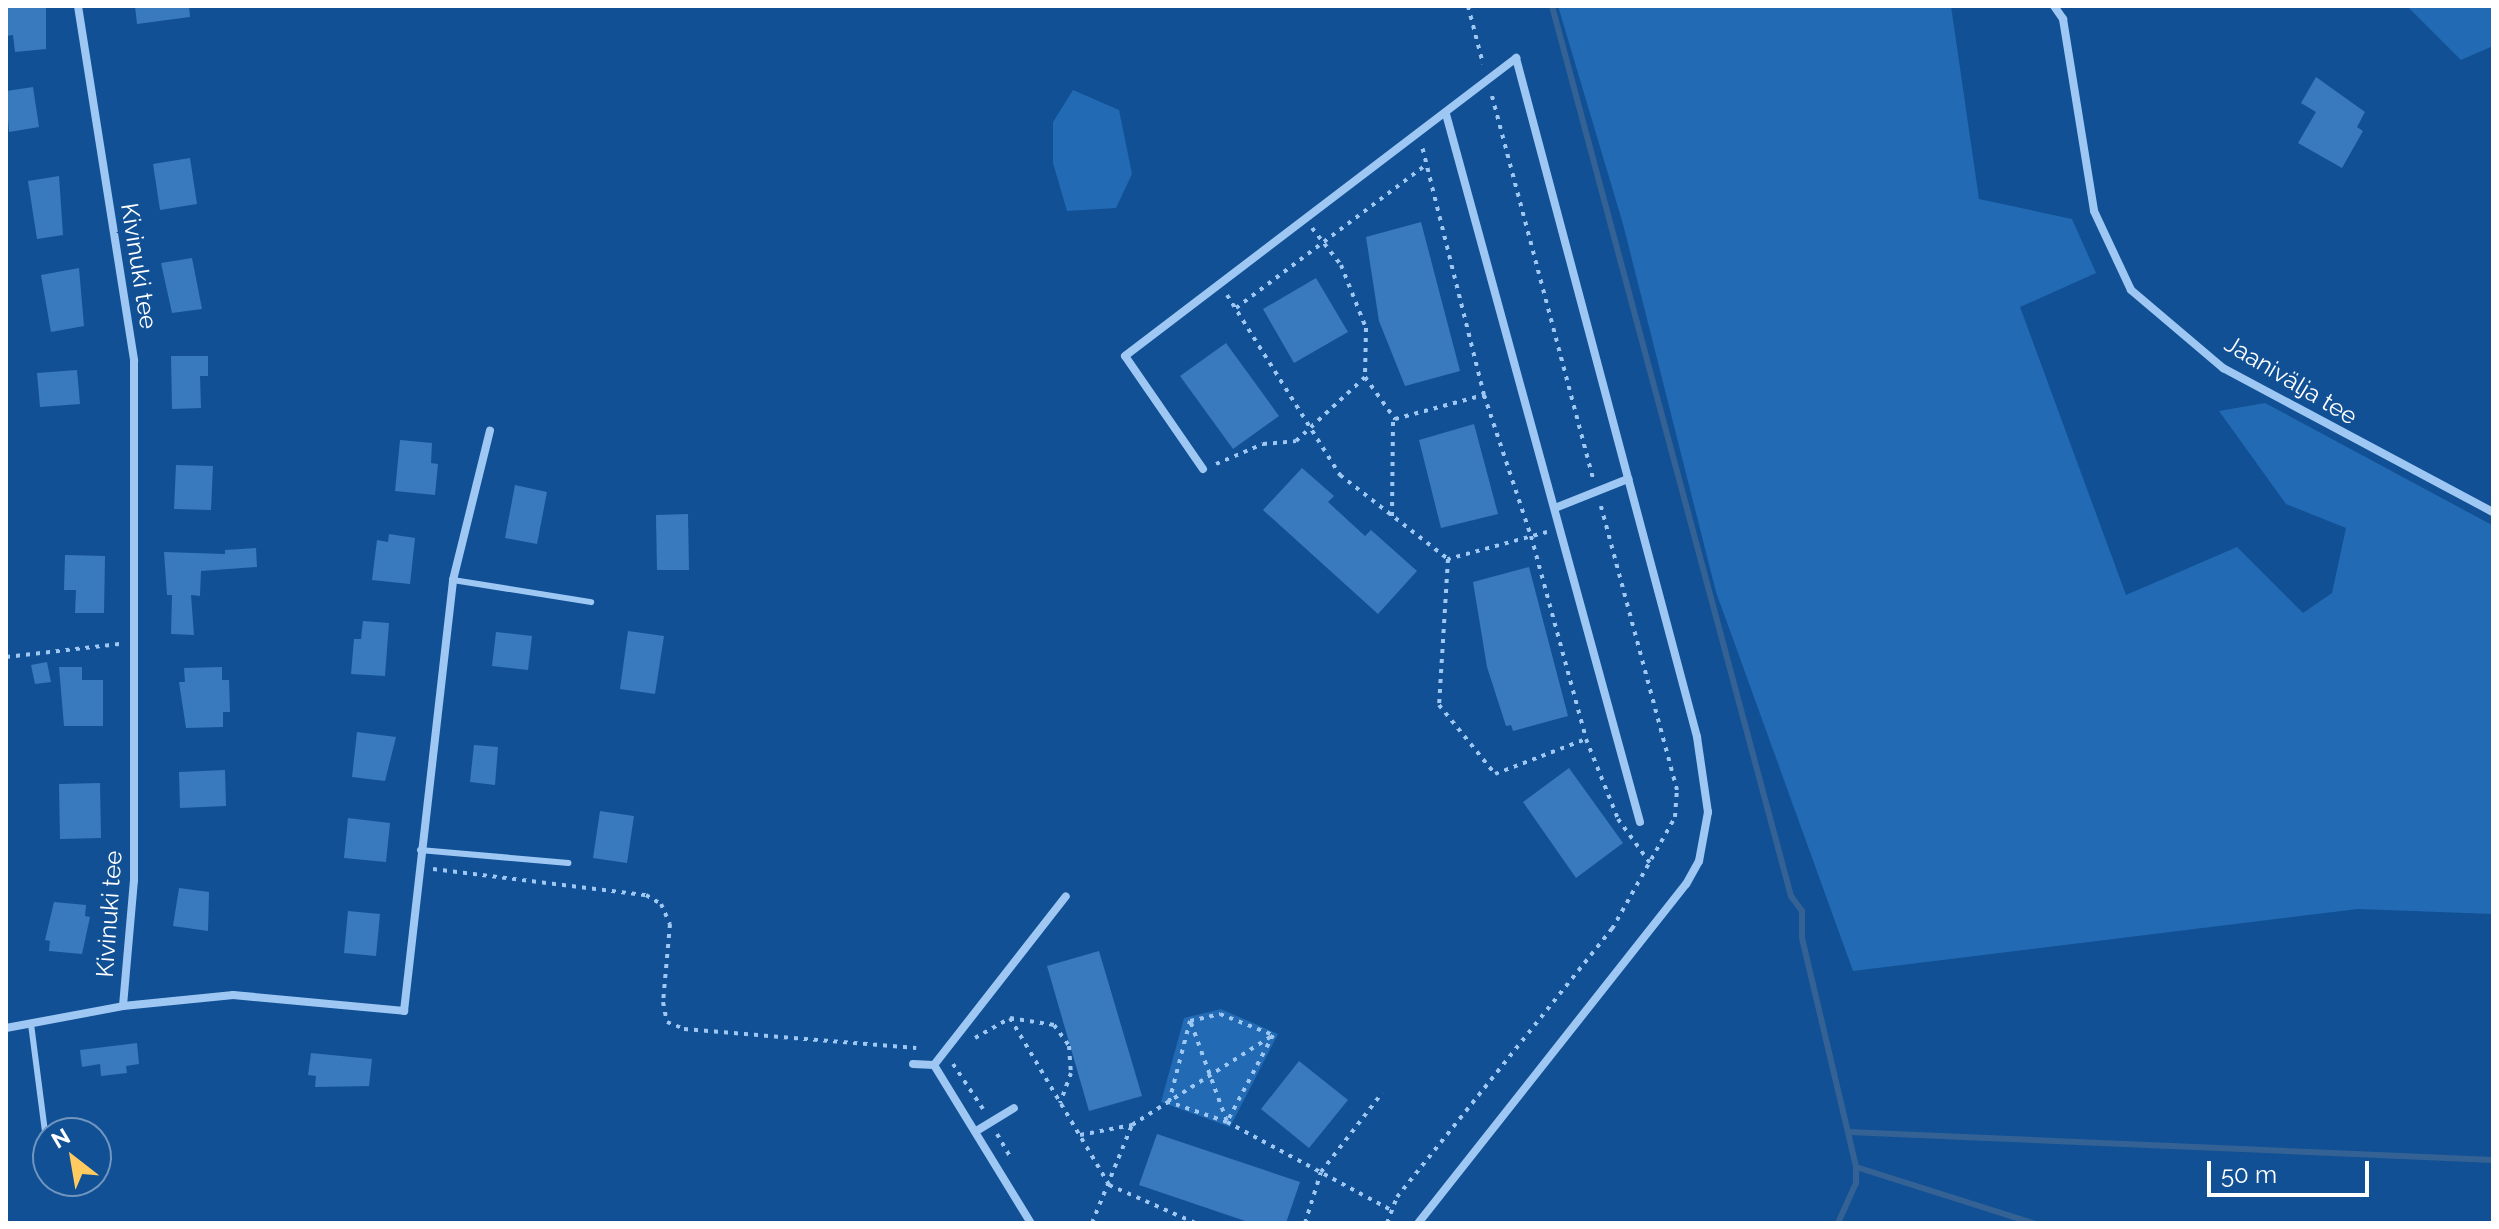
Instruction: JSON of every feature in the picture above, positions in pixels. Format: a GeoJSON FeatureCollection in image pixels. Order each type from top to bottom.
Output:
{"type":"FeatureCollection","features":[{"type":"Feature","properties":{"kind":"street","name":"Kivinuki tee"},"geometry":{"type":"LineString","coordinates":[[78,6],[134,361],[134,880],[123,1006],[233,995],[404,1011],[453,580],[490,430]]}},
{"type":"Feature","properties":{"kind":"street","name":"Jaanivälja tee"},"geometry":{"type":"LineString","coordinates":[[2054,6],[2063,19],[2094,211],[2131,290],[2223,368],[2493,512]]}},
{"type":"Feature","properties":{"kind":"street"},"geometry":{"type":"LineString","coordinates":[[1203,469],[1125,356],[1419,135],[1516,58],[1628,479],[1706,787],[1708,812],[1699,861],[1418,1223]]}},
{"type":"Feature","properties":{"kind":"street"},"geometry":{"type":"LineString","coordinates":[[1446,114],[1640,822]]}},
{"type":"Feature","properties":{"kind":"street"},"geometry":{"type":"LineString","coordinates":[[1555,508],[1628,479]]}},
{"type":"Feature","properties":{"kind":"street"},"geometry":{"type":"LineString","coordinates":[[934,1065],[1066,896]]}},
{"type":"Feature","properties":{"kind":"street"},"geometry":{"type":"LineString","coordinates":[[6,1028],[123,1006]]}},
{"type":"Feature","properties":{"kind":"street"},"geometry":{"type":"LineString","coordinates":[[913,1064],[934,1065]]}},
{"type":"Feature","properties":{"kind":"street"},"geometry":{"type":"LineString","coordinates":[[934,1065],[978,1130],[1031,1223]]}},
{"type":"Feature","properties":{"kind":"street"},"geometry":{"type":"LineString","coordinates":[[978,1130],[1014,1108]]}},
{"type":"Feature","properties":{"kind":"lane"},"geometry":{"type":"LineString","coordinates":[[453,580],[591,602]]}},
{"type":"Feature","properties":{"kind":"lane"},"geometry":{"type":"LineString","coordinates":[[420,850],[568,863]]}},
{"type":"Feature","properties":{"kind":"lane"},"geometry":{"type":"LineString","coordinates":[[31,1024],[43,1117]]}},
{"type":"Feature","properties":{"kind":"path"},"geometry":{"type":"LineString","coordinates":[[1387,1223],[1397,1197],[1612,929],[1675,817],[1677,790],[1468,6]]}},
{"type":"Feature","properties":{"kind":"path"},"geometry":{"type":"LineString","coordinates":[[1419,135],[1484,395],[1531,536],[1586,739],[1618,819],[1650,863]]}},
{"type":"Feature","properties":{"kind":"path"},"geometry":{"type":"LineString","coordinates":[[1236,308],[1426,165]]}},
{"type":"Feature","properties":{"kind":"path"},"geometry":{"type":"LineString","coordinates":[[1306,220],[1341,265],[1366,328],[1365,377],[1395,419],[1392,516]]}},
{"type":"Feature","properties":{"kind":"path"},"geometry":{"type":"LineString","coordinates":[[1221,284],[1340,475],[1448,559]]}},
{"type":"Feature","properties":{"kind":"path"},"geometry":{"type":"LineString","coordinates":[[1203,469],[1263,444],[1296,441],[1365,377]]}},
{"type":"Feature","properties":{"kind":"path"},"geometry":{"type":"LineString","coordinates":[[1395,419],[1484,395]]}},
{"type":"Feature","properties":{"kind":"path"},"geometry":{"type":"LineString","coordinates":[[1448,559],[1560,528]]}},
{"type":"Feature","properties":{"kind":"path"},"geometry":{"type":"LineString","coordinates":[[1448,559],[1439,705],[1495,774],[1586,739]]}},
{"type":"Feature","properties":{"kind":"path"},"geometry":{"type":"LineString","coordinates":[[6,657],[134,642]]}},
{"type":"Feature","properties":{"kind":"path"},"geometry":{"type":"LineString","coordinates":[[419,867],[646,895],[661,904],[670,924],[663,1002],[667,1022],[684,1029],[922,1048],[940,1055],[951,1061],[966,1077],[1013,1162]]}},
{"type":"Feature","properties":{"kind":"path"},"geometry":{"type":"LineString","coordinates":[[1190,1021],[1220,1014],[1273,1035]]}},
{"type":"Feature","properties":{"kind":"path"},"geometry":{"type":"LineString","coordinates":[[1010,1018],[1109,1185],[1195,1223]]}},
{"type":"Feature","properties":{"kind":"path"},"geometry":{"type":"LineString","coordinates":[[971,1041],[1010,1018],[1054,1025],[1069,1046],[1071,1073],[1060,1103]]}},
{"type":"Feature","properties":{"kind":"path"},"geometry":{"type":"LineString","coordinates":[[1190,1021],[1227,1122]]}},
{"type":"Feature","properties":{"kind":"path"},"geometry":{"type":"LineString","coordinates":[[1169,1102],[1190,1021]]}},
{"type":"Feature","properties":{"kind":"path"},"geometry":{"type":"LineString","coordinates":[[1080,1135],[1132,1125],[1273,1035]]}},
{"type":"Feature","properties":{"kind":"path"},"geometry":{"type":"LineString","coordinates":[[1227,1122],[1273,1035]]}},
{"type":"Feature","properties":{"kind":"path"},"geometry":{"type":"LineString","coordinates":[[951,1061],[959,1051]]}},
{"type":"Feature","properties":{"kind":"path"},"geometry":{"type":"LineString","coordinates":[[1305,1223],[1321,1172],[1382,1093]]}},
{"type":"Feature","properties":{"kind":"path"},"geometry":{"type":"LineString","coordinates":[[1169,1102],[1227,1122],[1392,1211]]}},
{"type":"Feature","properties":{"kind":"path"},"geometry":{"type":"LineString","coordinates":[[1092,1223],[1132,1125]]}},
{"type":"Feature","properties":{"kind":"shaded area"},"geometry":{"type":"Polygon","coordinates":[[[1558,6],[1951,6],[1979,199],[2072,219],[2096,273],[2020,307],[2126,595],[2237,547],[2303,613],[2332,593],[2346,528],[2286,504],[2219,411],[2265,403],[2492,525],[2493,914],[2358,909],[1853,971],[1716,592],[1623,224],[1558,6]]]}},
{"type":"Feature","properties":{"kind":"shaded area"},"geometry":{"type":"Polygon","coordinates":[[[2407,6],[2493,6],[2493,46],[2461,60],[2407,6]]]}},
{"type":"Feature","properties":{"kind":"shaded area"},"geometry":{"type":"Polygon","coordinates":[[[1073,90],[1119,110],[1132,174],[1116,208],[1067,211],[1053,163],[1053,122],[1073,90]]]}},
{"type":"Feature","properties":{"kind":"shaded area"},"geometry":{"type":"Polygon","coordinates":[[[1221,1009],[1278,1034],[1230,1127],[1161,1102],[1184,1018],[1221,1009]]]}},
{"type":"Feature","properties":{"kind":"building"},"geometry":{"type":"Polygon","coordinates":[[[6,6],[46,6],[46,49],[15,52],[13,35],[6,36],[6,6]]]}},
{"type":"Feature","properties":{"kind":"building"},"geometry":{"type":"Polygon","coordinates":[[[135,6],[189,6],[190,17],[137,24],[135,6]]]}},
{"type":"Feature","properties":{"kind":"building"},"geometry":{"type":"Polygon","coordinates":[[[2316,77],[2365,112],[2357,127],[2363,131],[2342,168],[2298,143],[2316,112],[2301,103],[2316,77]]]}},
{"type":"Feature","properties":{"kind":"building"},"geometry":{"type":"Polygon","coordinates":[[[33,87],[39,127],[9,132],[6,91],[33,87]]]}},
{"type":"Feature","properties":{"kind":"building"},"geometry":{"type":"Polygon","coordinates":[[[190,158],[197,204],[160,210],[153,164],[190,158]]]}},
{"type":"Feature","properties":{"kind":"building"},"geometry":{"type":"Polygon","coordinates":[[[59,176],[63,235],[37,239],[28,181],[59,176]]]}},
{"type":"Feature","properties":{"kind":"building"},"geometry":{"type":"Polygon","coordinates":[[[1421,222],[1460,371],[1405,386],[1379,321],[1366,237],[1421,222]]]}},
{"type":"Feature","properties":{"kind":"building"},"geometry":{"type":"Polygon","coordinates":[[[192,258],[202,309],[172,313],[161,263],[192,258]]]}},
{"type":"Feature","properties":{"kind":"building"},"geometry":{"type":"Polygon","coordinates":[[[79,268],[84,326],[51,332],[41,275],[79,268]]]}},
{"type":"Feature","properties":{"kind":"building"},"geometry":{"type":"Polygon","coordinates":[[[1316,278],[1348,332],[1294,363],[1263,309],[1316,278]]]}},
{"type":"Feature","properties":{"kind":"building"},"geometry":{"type":"Polygon","coordinates":[[[1226,343],[1279,416],[1233,449],[1180,376],[1226,343]]]}},
{"type":"Feature","properties":{"kind":"building"},"geometry":{"type":"Polygon","coordinates":[[[171,356],[208,356],[208,376],[200,376],[201,408],[172,409],[171,356]]]}},
{"type":"Feature","properties":{"kind":"building"},"geometry":{"type":"Polygon","coordinates":[[[77,370],[80,404],[40,407],[37,373],[77,370]]]}},
{"type":"Feature","properties":{"kind":"building"},"geometry":{"type":"Polygon","coordinates":[[[1474,424],[1498,514],[1441,528],[1419,440],[1474,424]]]}},
{"type":"Feature","properties":{"kind":"building"},"geometry":{"type":"Polygon","coordinates":[[[400,440],[432,443],[431,463],[438,464],[435,495],[395,491],[400,440]]]}},
{"type":"Feature","properties":{"kind":"building"},"geometry":{"type":"Polygon","coordinates":[[[176,465],[213,466],[211,510],[174,509],[176,465]]]}},
{"type":"Feature","properties":{"kind":"building"},"geometry":{"type":"Polygon","coordinates":[[[1302,468],[1334,496],[1328,502],[1365,536],[1371,530],[1417,571],[1378,614],[1263,510],[1302,468]]]}},
{"type":"Feature","properties":{"kind":"building"},"geometry":{"type":"Polygon","coordinates":[[[515,485],[547,492],[537,544],[505,538],[515,485]]]}},
{"type":"Feature","properties":{"kind":"building"},"geometry":{"type":"Polygon","coordinates":[[[688,514],[689,570],[657,570],[656,515],[688,514]]]}},
{"type":"Feature","properties":{"kind":"building"},"geometry":{"type":"Polygon","coordinates":[[[389,534],[415,538],[410,584],[372,580],[377,540],[388,542],[389,534]]]}},
{"type":"Feature","properties":{"kind":"building"},"geometry":{"type":"Polygon","coordinates":[[[256,548],[257,567],[201,571],[200,596],[191,595],[194,635],[171,634],[172,595],[167,595],[164,552],[225,554],[225,550],[256,548]]]}},
{"type":"Feature","properties":{"kind":"building"},"geometry":{"type":"Polygon","coordinates":[[[65,555],[105,556],[104,613],[75,613],[76,590],[64,590],[65,555]]]}},
{"type":"Feature","properties":{"kind":"building"},"geometry":{"type":"Polygon","coordinates":[[[1529,567],[1568,716],[1513,731],[1511,725],[1506,726],[1487,667],[1473,582],[1529,567]]]}},
{"type":"Feature","properties":{"kind":"building"},"geometry":{"type":"Polygon","coordinates":[[[363,621],[389,623],[385,676],[351,674],[354,639],[361,639],[363,621]]]}},
{"type":"Feature","properties":{"kind":"building"},"geometry":{"type":"Polygon","coordinates":[[[628,631],[664,636],[655,694],[620,689],[628,631]]]}},
{"type":"Feature","properties":{"kind":"building"},"geometry":{"type":"Polygon","coordinates":[[[496,632],[532,636],[528,670],[492,666],[496,632]]]}},
{"type":"Feature","properties":{"kind":"building"},"geometry":{"type":"Polygon","coordinates":[[[47,662],[51,682],[35,684],[31,665],[47,662]]]}},
{"type":"Feature","properties":{"kind":"building"},"geometry":{"type":"Polygon","coordinates":[[[59,667],[82,667],[82,680],[103,680],[103,726],[64,726],[59,667]]]}},
{"type":"Feature","properties":{"kind":"building"},"geometry":{"type":"Polygon","coordinates":[[[222,667],[222,680],[229,680],[230,712],[223,712],[223,727],[186,728],[179,682],[185,682],[184,668],[222,667]]]}},
{"type":"Feature","properties":{"kind":"building"},"geometry":{"type":"Polygon","coordinates":[[[357,732],[396,737],[385,781],[352,777],[357,732]]]}},
{"type":"Feature","properties":{"kind":"building"},"geometry":{"type":"Polygon","coordinates":[[[474,745],[498,747],[495,785],[470,782],[474,745]]]}},
{"type":"Feature","properties":{"kind":"building"},"geometry":{"type":"Polygon","coordinates":[[[1569,768],[1623,843],[1576,878],[1523,802],[1569,768]]]}},
{"type":"Feature","properties":{"kind":"building"},"geometry":{"type":"Polygon","coordinates":[[[225,770],[226,806],[180,808],[179,772],[225,770]]]}},
{"type":"Feature","properties":{"kind":"building"},"geometry":{"type":"Polygon","coordinates":[[[100,783],[101,838],[60,839],[59,784],[100,783]]]}},
{"type":"Feature","properties":{"kind":"building"},"geometry":{"type":"Polygon","coordinates":[[[600,811],[634,816],[627,863],[593,858],[600,811]]]}},
{"type":"Feature","properties":{"kind":"building"},"geometry":{"type":"Polygon","coordinates":[[[348,818],[390,823],[386,862],[344,858],[348,818]]]}},
{"type":"Feature","properties":{"kind":"building"},"geometry":{"type":"Polygon","coordinates":[[[179,888],[209,892],[208,931],[173,926],[179,888]]]}},
{"type":"Feature","properties":{"kind":"building"},"geometry":{"type":"Polygon","coordinates":[[[54,902],[86,905],[85,916],[90,917],[82,954],[49,951],[50,941],[45,940],[54,902]]]}},
{"type":"Feature","properties":{"kind":"building"},"geometry":{"type":"Polygon","coordinates":[[[348,911],[380,914],[376,956],[344,953],[348,911]]]}},
{"type":"Feature","properties":{"kind":"building"},"geometry":{"type":"Polygon","coordinates":[[[1099,951],[1142,1096],[1089,1111],[1047,966],[1099,951]]]}},
{"type":"Feature","properties":{"kind":"building"},"geometry":{"type":"Polygon","coordinates":[[[137,1043],[139,1064],[126,1066],[127,1073],[101,1076],[100,1064],[82,1067],[80,1050],[137,1043]]]}},
{"type":"Feature","properties":{"kind":"building"},"geometry":{"type":"Polygon","coordinates":[[[311,1053],[372,1059],[369,1086],[315,1087],[316,1076],[308,1075],[311,1053]]]}},
{"type":"Feature","properties":{"kind":"building"},"geometry":{"type":"Polygon","coordinates":[[[1299,1061],[1348,1100],[1309,1148],[1261,1109],[1299,1061]]]}},
{"type":"Feature","properties":{"kind":"building"},"geometry":{"type":"Polygon","coordinates":[[[1157,1134],[1300,1182],[1286,1223],[1251,1223],[1139,1185],[1157,1134]]]}},
{"type":"Feature","properties":{"kind":"waterway"},"geometry":{"type":"LineString","coordinates":[[1552,6],[1791,896],[1802,911],[1802,938],[1856,1167],[2033,1223]]}},
{"type":"Feature","properties":{"kind":"waterway"},"geometry":{"type":"LineString","coordinates":[[1849,1132],[2493,1160]]}},
{"type":"Feature","properties":{"kind":"waterway"},"geometry":{"type":"LineString","coordinates":[[1838,1223],[1856,1183],[1856,1167]]}}]}
